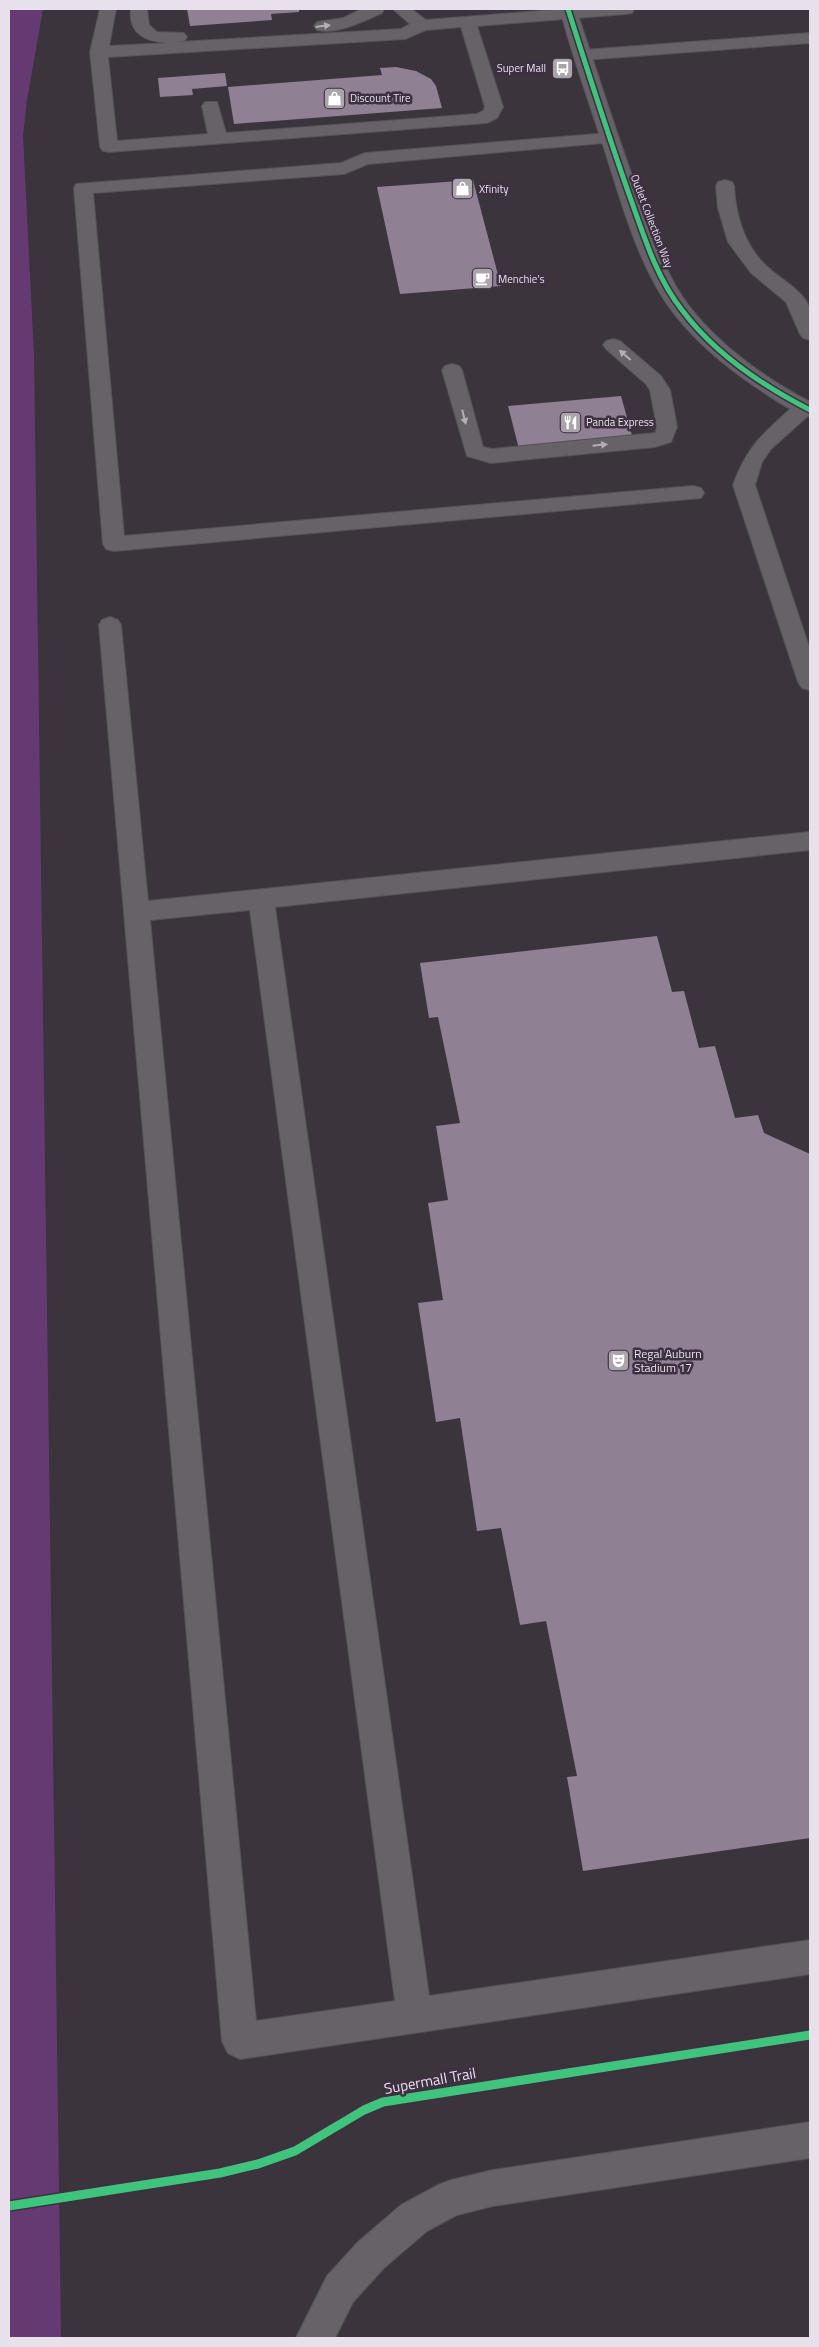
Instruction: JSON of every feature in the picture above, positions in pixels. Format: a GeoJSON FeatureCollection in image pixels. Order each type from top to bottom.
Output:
{"type":"FeatureCollection","features":[{"type":"Feature","properties":{"kind":"street"},"geometry":{"type":"LineString","coordinates":[[108,9],[99,52],[109,147],[481,119],[491,114],[494,107],[467,20]]}},
{"type":"Feature","properties":{"kind":"street"},"geometry":{"type":"LineString","coordinates":[[139,9],[137,22],[142,31],[154,36],[169,38],[324,26],[352,20],[376,9]]}},
{"type":"Feature","properties":{"kind":"street"},"geometry":{"type":"LineString","coordinates":[[401,9],[422,25]]}},
{"type":"Feature","properties":{"kind":"street"},"geometry":{"type":"LineString","coordinates":[[99,52],[405,34],[422,25],[569,11],[626,9]]}},
{"type":"Feature","properties":{"kind":"street","name":"Outlet Collection Way"},"geometry":{"type":"LineString","coordinates":[[569,11],[609,138],[650,255],[671,296],[687,317],[712,342],[751,373],[807,409]]}},
{"type":"Feature","properties":{"kind":"street"},"geometry":{"type":"LineString","coordinates":[[583,55],[810,38]]}},
{"type":"Feature","properties":{"kind":"street"},"geometry":{"type":"LineString","coordinates":[[211,106],[218,139]]}},
{"type":"Feature","properties":{"kind":"street"},"geometry":{"type":"LineString","coordinates":[[609,138],[365,159],[344,168],[84,188],[114,544],[693,493]]}},
{"type":"Feature","properties":{"kind":"street"},"geometry":{"type":"LineString","coordinates":[[725,186],[725,199],[732,227],[743,251],[758,269],[795,300],[810,334]]}},
{"type":"Feature","properties":{"kind":"street"},"geometry":{"type":"LineString","coordinates":[[452,370],[474,451],[491,456],[655,440],[664,437],[667,427],[660,390],[654,380],[613,345]]}},
{"type":"Feature","properties":{"kind":"street"},"geometry":{"type":"LineString","coordinates":[[807,409],[764,444],[752,462],[744,485],[754,522],[810,682]]}},
{"type":"Feature","properties":{"kind":"street"},"geometry":{"type":"LineString","coordinates":[[110,624],[240,2041],[810,1957]]}},
{"type":"Feature","properties":{"kind":"street"},"geometry":{"type":"LineString","coordinates":[[136,912],[810,840]]}},
{"type":"Feature","properties":{"kind":"street"},"geometry":{"type":"LineString","coordinates":[[261,899],[414,2015]]}},
{"type":"Feature","properties":{"kind":"street"},"geometry":{"type":"LineString","coordinates":[[314,2338],[340,2289],[371,2255],[414,2218],[451,2198],[493,2188],[810,2140]]}},
{"type":"Feature","properties":{"kind":"shaded area"},"geometry":{"type":"Polygon","coordinates":[[[9,9],[43,9],[27,100],[23,136],[34,355],[61,2338],[9,2338],[9,9]]]}},
{"type":"Feature","properties":{"kind":"building"},"geometry":{"type":"Polygon","coordinates":[[[187,9],[299,9],[299,12],[271,14],[272,20],[190,26],[187,9]]]}},
{"type":"Feature","properties":{"kind":"building","name":"Discount Tire"},"geometry":{"type":"Polygon","coordinates":[[[396,67],[416,71],[431,79],[436,86],[442,108],[234,124],[228,87],[382,75],[380,68],[396,67]]]}},
{"type":"Feature","properties":{"kind":"building"},"geometry":{"type":"Polygon","coordinates":[[[225,73],[227,86],[192,89],[193,95],[160,97],[158,78],[225,73]]]}},
{"type":"Feature","properties":{"kind":"building"},"geometry":{"type":"Polygon","coordinates":[[[473,180],[501,286],[400,294],[377,187],[473,180]]]}},
{"type":"Feature","properties":{"kind":"building","name":"Panda Express"},"geometry":{"type":"Polygon","coordinates":[[[621,396],[633,439],[519,449],[508,406],[621,396]]]}},
{"type":"Feature","properties":{"kind":"building","name":"Regal Auburn Stadium 17"},"geometry":{"type":"Polygon","coordinates":[[[657,936],[672,992],[684,991],[699,1048],[715,1046],[735,1118],[758,1115],[764,1133],[810,1154],[810,1838],[583,1871],[567,1777],[577,1776],[546,1621],[520,1625],[501,1528],[477,1531],[460,1418],[436,1422],[418,1303],[443,1300],[428,1203],[448,1200],[436,1126],[460,1123],[438,1017],[429,1018],[420,963],[657,936]]]}},
{"type":"Feature","properties":{"kind":"cycle path"},"geometry":{"type":"LineString","coordinates":[[568,9],[614,153],[644,237],[659,273],[671,295],[697,328],[733,361],[773,390],[810,410]]}},
{"type":"Feature","properties":{"kind":"cycle path","name":"Supermall Trail"},"geometry":{"type":"LineString","coordinates":[[9,2206],[220,2173],[258,2164],[295,2151],[364,2110],[383,2102],[810,2035]]}},
{"type":"Feature","properties":{"kind":"place","name":"Super Mall"},"geometry":{"type":"Point","coordinates":[562,68]}},
{"type":"Feature","properties":{"kind":"place","name":"Discount Tire"},"geometry":{"type":"Point","coordinates":[334,98]}},
{"type":"Feature","properties":{"kind":"place","name":"Xfinity"},"geometry":{"type":"Point","coordinates":[463,189]}},
{"type":"Feature","properties":{"kind":"place","name":"Menchie's"},"geometry":{"type":"Point","coordinates":[482,279]}},
{"type":"Feature","properties":{"kind":"place","name":"Panda Express"},"geometry":{"type":"Point","coordinates":[570,422]}},
{"type":"Feature","properties":{"kind":"place","name":"Regal Auburn Stadium 17"},"geometry":{"type":"Point","coordinates":[618,1361]}}]}
